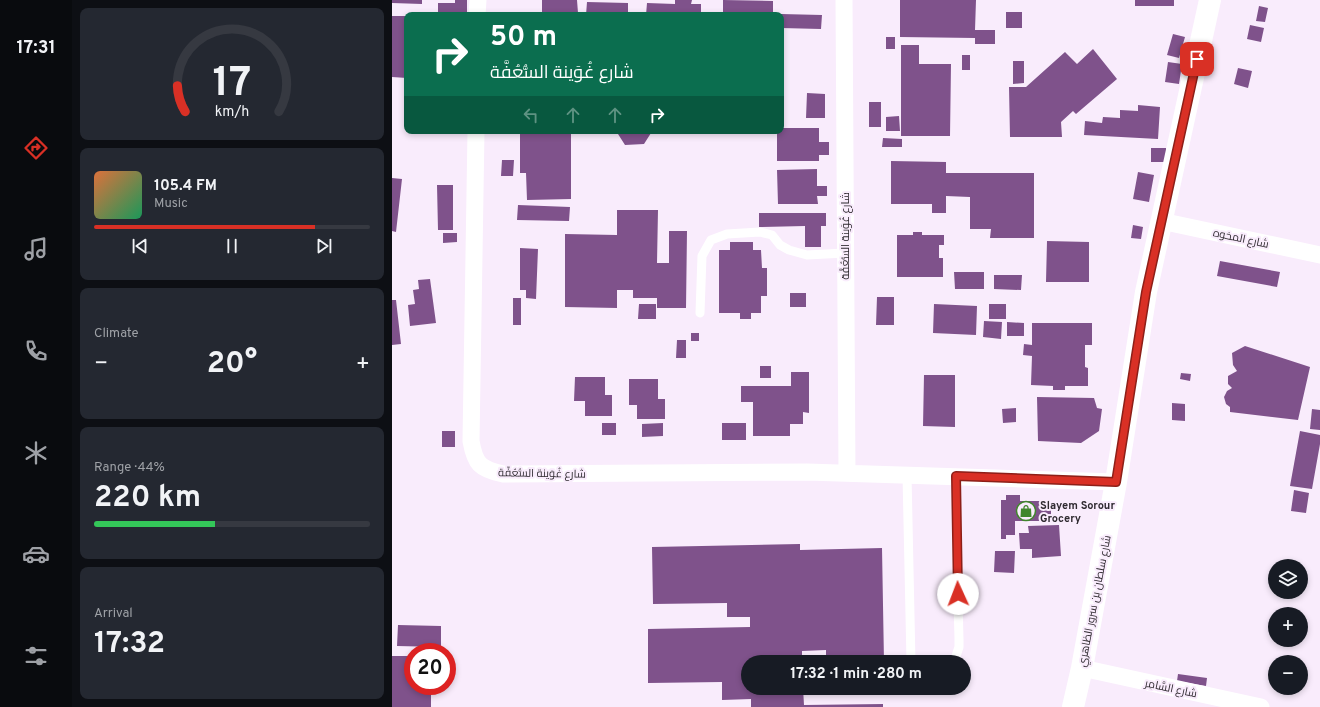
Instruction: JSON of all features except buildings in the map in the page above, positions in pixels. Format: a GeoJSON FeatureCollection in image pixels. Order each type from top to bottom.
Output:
{"type":"FeatureCollection","features":[{"type":"Feature","properties":{"kind":"street"},"geometry":{"type":"LineString","coordinates":[[477,12],[478,0]]}},
{"type":"Feature","properties":{"kind":"street","name":"شارع غُوَينة السُّعُفَّة"},"geometry":{"type":"LineString","coordinates":[[844,0],[847,473]]}},
{"type":"Feature","properties":{"kind":"street","name":"شارع سلطان بن سرور الظاهري"},"geometry":{"type":"LineString","coordinates":[[1073,707],[1082,668],[1116,482],[1146,292],[1210,0]]}},
{"type":"Feature","properties":{"kind":"street","name":"شارع غُوَينة السُّعُفَّة"},"geometry":{"type":"LineString","coordinates":[[476,134],[471,442],[476,460],[483,468],[503,474],[807,472],[1116,482]]}},
{"type":"Feature","properties":{"kind":"street","name":"شارع المخوه"},"geometry":{"type":"LineString","coordinates":[[1161,221],[1320,255]]}},
{"type":"Feature","properties":{"kind":"street","name":"شارع السَّامِر"},"geometry":{"type":"LineString","coordinates":[[1082,668],[1261,707]]}},
{"type":"Feature","properties":{"kind":"lane"},"geometry":{"type":"LineString","coordinates":[[700,313],[702,256],[711,240],[727,234],[760,232],[772,236],[780,245],[789,250],[806,255],[845,253]]}},
{"type":"Feature","properties":{"kind":"lane"},"geometry":{"type":"LineString","coordinates":[[907,475],[911,655]]}},
{"type":"Feature","properties":{"kind":"lane"},"geometry":{"type":"LineString","coordinates":[[956,476],[959,639],[959,647],[956,655]]}},
{"type":"Feature","properties":{"kind":"place","name":"Slayem Sorour Grocery"},"geometry":{"type":"Point","coordinates":[1026,511]}},
{"type":"Feature","properties":{"kind":"route"},"geometry":{"type":"LineString","coordinates":[[958,594],[956,476],[1116,482],[1146,292],[1197,59]]}}]}
